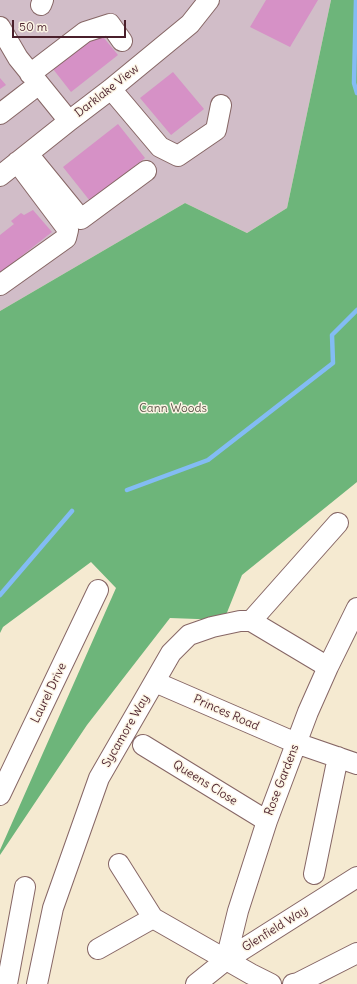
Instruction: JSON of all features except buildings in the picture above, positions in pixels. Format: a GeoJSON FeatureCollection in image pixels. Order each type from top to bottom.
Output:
{"type":"FeatureCollection","features":[{"type":"Feature","properties":{"kind":"street","name":"Darklake View"},"geometry":{"type":"LineString","coordinates":[[0,176],[111,89],[190,24],[209,0]]}},
{"type":"Feature","properties":{"kind":"street"},"geometry":{"type":"LineString","coordinates":[[0,114],[85,32],[110,24],[122,41]]}},
{"type":"Feature","properties":{"kind":"street"},"geometry":{"type":"LineString","coordinates":[[0,27],[18,58],[69,121]]}},
{"type":"Feature","properties":{"kind":"street"},"geometry":{"type":"LineString","coordinates":[[111,89],[160,147],[178,156],[216,130],[221,105]]}},
{"type":"Feature","properties":{"kind":"street"},"geometry":{"type":"LineString","coordinates":[[23,158],[80,220],[146,171]]}},
{"type":"Feature","properties":{"kind":"street"},"geometry":{"type":"LineString","coordinates":[[0,285],[66,238],[68,230],[23,158]]}},
{"type":"Feature","properties":{"kind":"street"},"geometry":{"type":"LineString","coordinates":[[328,667],[251,621],[338,523]]}},
{"type":"Feature","properties":{"kind":"street","name":"Laurel Drive"},"geometry":{"type":"LineString","coordinates":[[0,795],[98,590]]}},
{"type":"Feature","properties":{"kind":"street","name":"Rose Gardens"},"geometry":{"type":"LineString","coordinates":[[226,960],[238,911],[266,821],[328,667],[357,608]]}},
{"type":"Feature","properties":{"kind":"street","name":"Sycamore Way"},"geometry":{"type":"LineString","coordinates":[[37,984],[53,908],[98,778],[172,653],[189,635],[212,626],[240,621],[251,621]]}},
{"type":"Feature","properties":{"kind":"street","name":"Princes Road"},"geometry":{"type":"LineString","coordinates":[[155,682],[296,744],[357,764]]}},
{"type":"Feature","properties":{"kind":"street","name":"Queens Close"},"geometry":{"type":"LineString","coordinates":[[143,745],[266,821]]}},
{"type":"Feature","properties":{"kind":"street"},"geometry":{"type":"LineString","coordinates":[[314,874],[338,757]]}},
{"type":"Feature","properties":{"kind":"street"},"geometry":{"type":"LineString","coordinates":[[119,864],[153,918],[271,984]]}},
{"type":"Feature","properties":{"kind":"street","name":"Glenfield Way"},"geometry":{"type":"LineString","coordinates":[[196,984],[226,960],[357,877]]}},
{"type":"Feature","properties":{"kind":"street"},"geometry":{"type":"LineString","coordinates":[[7,984],[25,887]]}},
{"type":"Feature","properties":{"kind":"street"},"geometry":{"type":"LineString","coordinates":[[98,948],[153,918]]}},
{"type":"Feature","properties":{"kind":"street"},"geometry":{"type":"LineString","coordinates":[[293,984],[298,983],[357,953]]}},
{"type":"Feature","properties":{"kind":"shaded area"},"geometry":{"type":"Polygon","coordinates":[[[0,0],[331,0],[287,208],[247,233],[185,203],[0,311],[0,0]]]}},
{"type":"Feature","properties":{"kind":"green space","name":"Cann Woods"},"geometry":{"type":"Polygon","coordinates":[[[331,0],[357,0],[357,482],[242,575],[224,620],[170,618],[87,725],[0,855],[0,850],[116,588],[91,562],[3,627],[0,633],[0,311],[185,203],[247,233],[287,208],[331,0]]]}},
{"type":"Feature","properties":{"kind":"waterway"},"geometry":{"type":"LineString","coordinates":[[356,0],[354,83],[357,93]]}},
{"type":"Feature","properties":{"kind":"waterway"},"geometry":{"type":"LineString","coordinates":[[127,490],[208,460],[333,363],[332,335],[357,310]]}},
{"type":"Feature","properties":{"kind":"waterway"},"geometry":{"type":"LineString","coordinates":[[0,595],[72,511]]}}]}
